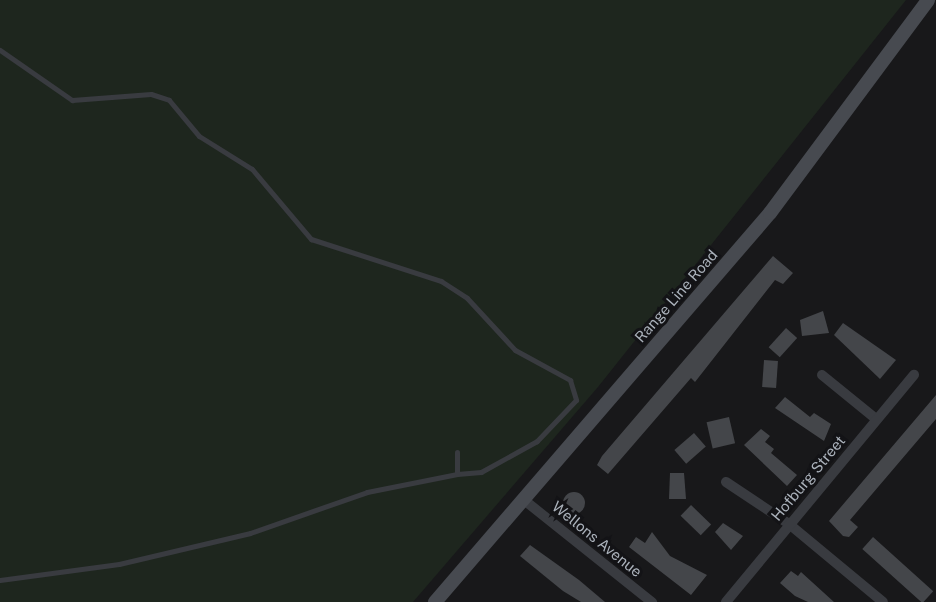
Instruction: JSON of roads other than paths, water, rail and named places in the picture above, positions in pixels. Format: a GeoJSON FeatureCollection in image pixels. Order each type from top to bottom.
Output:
{"type":"FeatureCollection","features":[{"type":"Feature","properties":{"kind":"street"},"geometry":{"type":"LineString","coordinates":[[929,0],[936,3]]}},
{"type":"Feature","properties":{"kind":"street","name":"Range Line Road"},"geometry":{"type":"LineString","coordinates":[[435,602],[770,213],[929,0]]}},
{"type":"Feature","properties":{"kind":"street"},"geometry":{"type":"LineString","coordinates":[[822,375],[876,420]]}},
{"type":"Feature","properties":{"kind":"street","name":"Hofburg Street"},"geometry":{"type":"LineString","coordinates":[[726,602],[914,375]]}},
{"type":"Feature","properties":{"kind":"street"},"geometry":{"type":"LineString","coordinates":[[726,482],[789,524],[883,602]]}},
{"type":"Feature","properties":{"kind":"street","name":"Wellons Avenue"},"geometry":{"type":"LineString","coordinates":[[524,500],[652,602]]}},
{"type":"Feature","properties":{"kind":"lane"},"geometry":{"type":"LineString","coordinates":[[0,50],[72,100],[151,94],[169,100],[199,136],[252,169],[311,239],[441,281],[467,298],[515,350],[570,381],[576,400],[537,441],[481,472],[457,474],[367,492],[250,533],[119,564],[0,580]]}},
{"type":"Feature","properties":{"kind":"lane"},"geometry":{"type":"LineString","coordinates":[[457,452],[457,474]]}}]}
